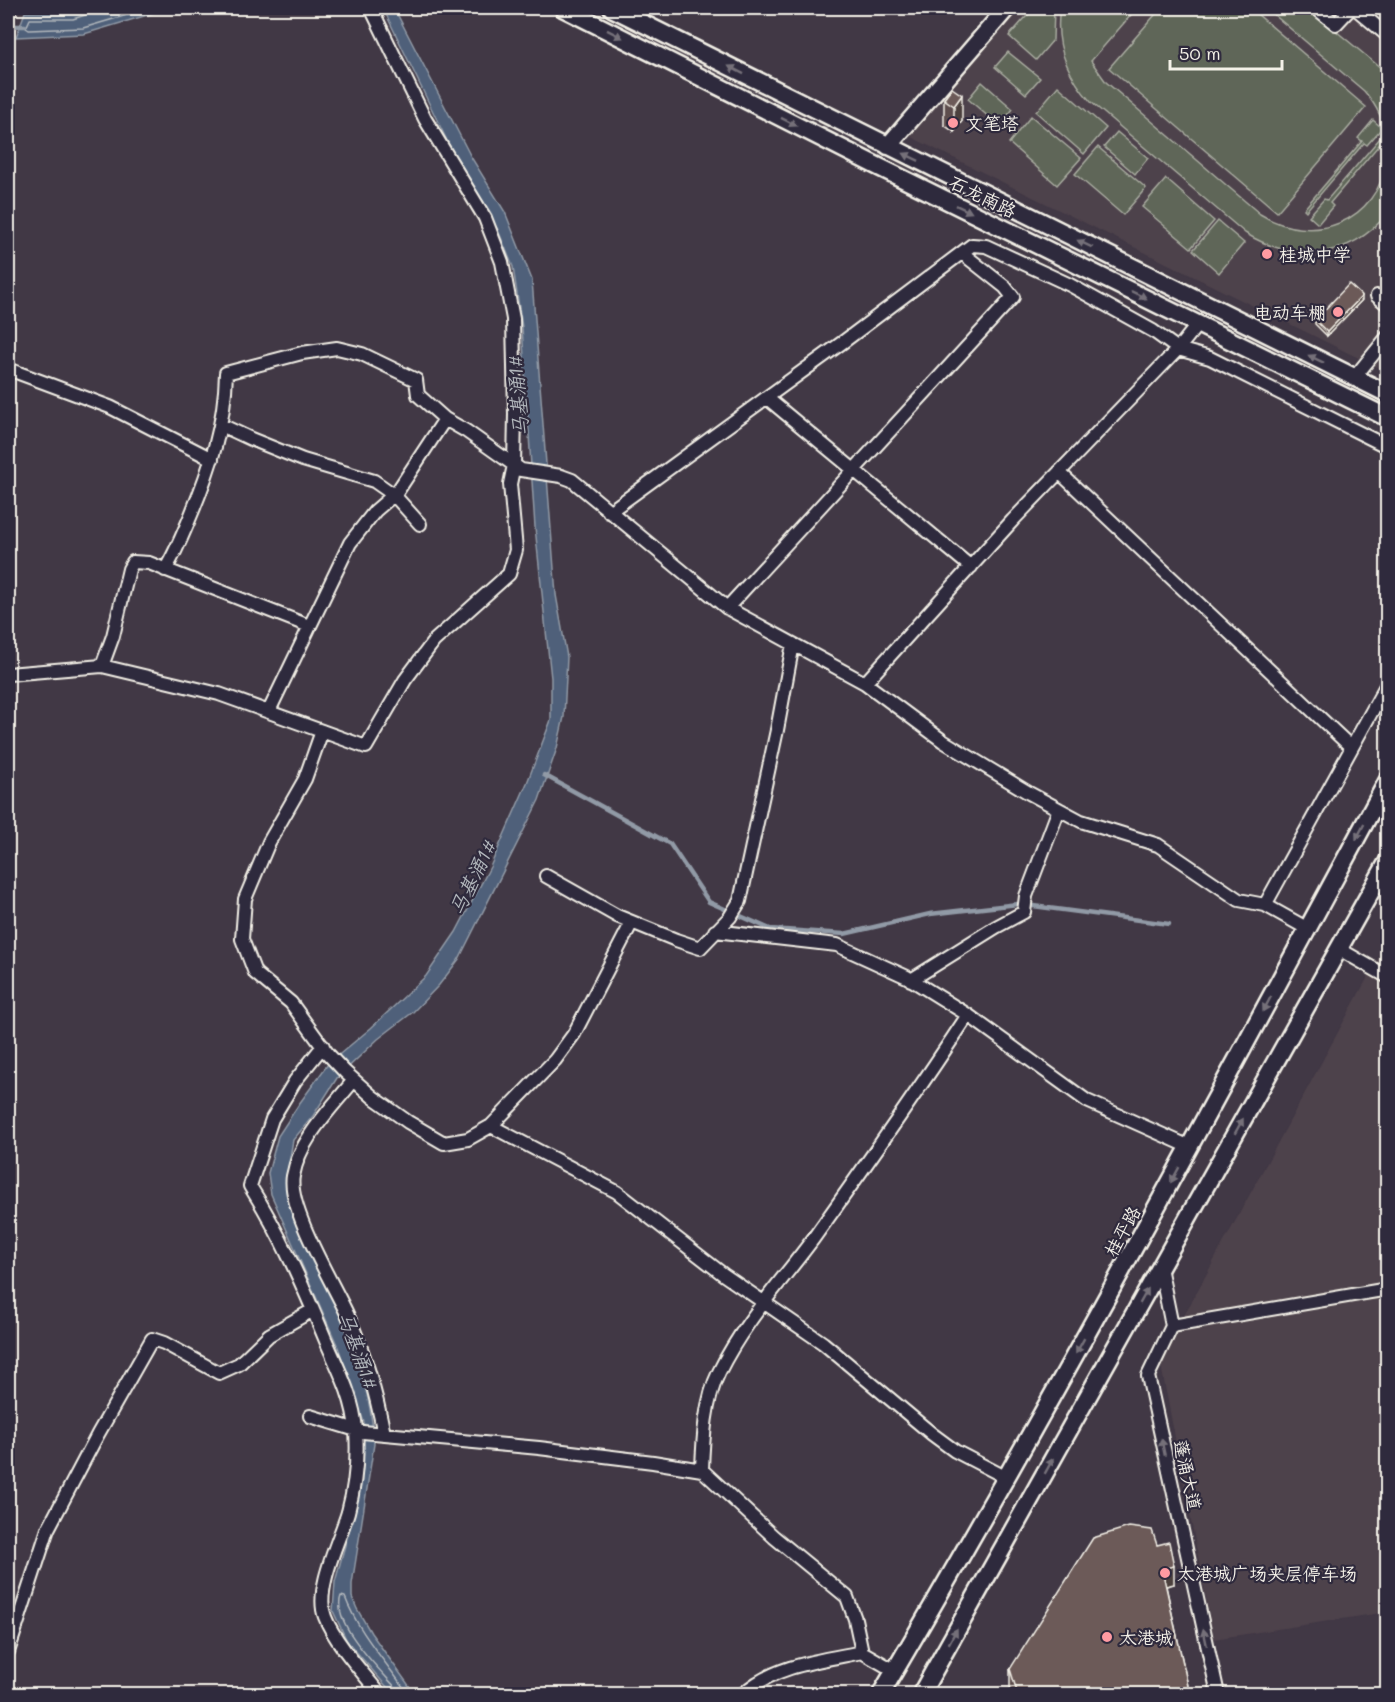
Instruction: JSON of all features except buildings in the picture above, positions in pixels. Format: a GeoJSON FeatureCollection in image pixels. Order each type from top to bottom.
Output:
{"type":"FeatureCollection","features":[{"type":"Feature","properties":{"kind":"main road","name":"石龙南路"},"geometry":{"type":"LineString","coordinates":[[563,8],[1388,418]]}},
{"type":"Feature","properties":{"kind":"main road","name":"石龙南路"},"geometry":{"type":"LineString","coordinates":[[612,8],[1388,394]]}},
{"type":"Feature","properties":{"kind":"main road"},"geometry":{"type":"LineString","coordinates":[[888,146],[1007,8]]}},
{"type":"Feature","properties":{"kind":"main road","name":"桂平路"},"geometry":{"type":"LineString","coordinates":[[881,1695],[1007,1478],[1190,1147],[1388,780]]}},
{"type":"Feature","properties":{"kind":"main road"},"geometry":{"type":"LineString","coordinates":[[923,1692],[1388,861]]}},
{"type":"Feature","properties":{"kind":"street"},"geometry":{"type":"LineString","coordinates":[[8,13],[10,8]]}},
{"type":"Feature","properties":{"kind":"street"},"geometry":{"type":"LineString","coordinates":[[8,674],[102,666],[219,694],[366,747],[405,680],[434,641],[509,574],[516,550],[510,484],[517,467],[513,319],[502,261],[485,218],[425,119],[371,8]]}},
{"type":"Feature","properties":{"kind":"street"},"geometry":{"type":"LineString","coordinates":[[1316,8],[1336,24],[1353,8],[1388,36]]}},
{"type":"Feature","properties":{"kind":"street"},"geometry":{"type":"LineString","coordinates":[[609,512],[972,245],[986,246],[1050,276],[1154,331],[1178,349],[1210,358],[1388,447]]}},
{"type":"Feature","properties":{"kind":"street"},"geometry":{"type":"LineString","coordinates":[[727,608],[1013,297],[1005,287],[962,253]]}},
{"type":"Feature","properties":{"kind":"street"},"geometry":{"type":"LineString","coordinates":[[1050,276],[1061,257]]}},
{"type":"Feature","properties":{"kind":"street"},"geometry":{"type":"LineString","coordinates":[[1377,296],[1388,305]]}},
{"type":"Feature","properties":{"kind":"street"},"geometry":{"type":"LineString","coordinates":[[865,683],[1059,472],[1178,349],[1198,324]]}},
{"type":"Feature","properties":{"kind":"street"},"geometry":{"type":"LineString","coordinates":[[1353,378],[1388,336]]}},
{"type":"Feature","properties":{"kind":"street"},"geometry":{"type":"LineString","coordinates":[[165,570],[175,554],[212,459],[225,402],[226,373],[302,353],[337,348],[362,354],[416,380],[418,395],[445,419],[517,467],[573,480],[727,608],[865,683],[944,741],[1082,821],[1158,845],[1239,900],[1265,905],[1308,929]]}},
{"type":"Feature","properties":{"kind":"street"},"geometry":{"type":"LineString","coordinates":[[8,369],[110,407],[212,459]]}},
{"type":"Feature","properties":{"kind":"street"},"geometry":{"type":"LineString","coordinates":[[767,398],[971,567]]}},
{"type":"Feature","properties":{"kind":"street"},"geometry":{"type":"LineString","coordinates":[[269,711],[350,543],[375,511],[394,495],[445,419]]}},
{"type":"Feature","properties":{"kind":"street"},"geometry":{"type":"LineString","coordinates":[[221,425],[303,460],[374,481],[394,495],[420,524]]}},
{"type":"Feature","properties":{"kind":"street"},"geometry":{"type":"LineString","coordinates":[[1059,472],[1351,747]]}},
{"type":"Feature","properties":{"kind":"street"},"geometry":{"type":"LineString","coordinates":[[102,666],[113,636],[129,569],[133,562],[149,563],[309,626]]}},
{"type":"Feature","properties":{"kind":"street"},"geometry":{"type":"LineString","coordinates":[[546,876],[617,916],[700,948],[730,917],[740,901],[793,644]]}},
{"type":"Feature","properties":{"kind":"street"},"geometry":{"type":"LineString","coordinates":[[1265,905],[1388,682]]}},
{"type":"Feature","properties":{"kind":"street"},"geometry":{"type":"LineString","coordinates":[[322,731],[304,779],[268,843],[244,899],[242,939],[255,973],[291,1003],[326,1050],[350,1076],[373,1097],[408,1122],[444,1143],[468,1139],[492,1126],[555,1060],[574,1034],[632,922]]}},
{"type":"Feature","properties":{"kind":"street"},"geometry":{"type":"LineString","coordinates":[[911,980],[1023,912],[1026,896],[1059,809]]}},
{"type":"Feature","properties":{"kind":"street"},"geometry":{"type":"LineString","coordinates":[[715,931],[837,945],[911,980],[968,1015],[1088,1101],[1190,1147]]}},
{"type":"Feature","properties":{"kind":"street"},"geometry":{"type":"LineString","coordinates":[[1339,949],[1388,977]]}},
{"type":"Feature","properties":{"kind":"street"},"geometry":{"type":"LineString","coordinates":[[702,1470],[705,1420],[718,1374],[763,1302],[805,1249],[894,1126],[968,1015]]}},
{"type":"Feature","properties":{"kind":"street"},"geometry":{"type":"LineString","coordinates":[[326,1050],[295,1081],[272,1119],[250,1186],[283,1244],[313,1310],[352,1401],[360,1431],[356,1479],[348,1513],[330,1560],[322,1603],[325,1617],[338,1640],[380,1695]]}},
{"type":"Feature","properties":{"kind":"street"},"geometry":{"type":"LineString","coordinates":[[350,1076],[305,1142],[293,1176],[293,1196],[300,1217],[348,1316],[365,1360],[379,1406],[381,1434]]}},
{"type":"Feature","properties":{"kind":"street"},"geometry":{"type":"LineString","coordinates":[[492,1126],[617,1192],[724,1275],[823,1342],[955,1451],[1007,1478]]}},
{"type":"Feature","properties":{"kind":"street"},"geometry":{"type":"LineString","coordinates":[[1160,1267],[1172,1326],[1388,1289]]}},
{"type":"Feature","properties":{"kind":"street"},"geometry":{"type":"LineString","coordinates":[[8,1652],[48,1528],[152,1339],[164,1342],[219,1373],[239,1364],[269,1335],[313,1310]]}},
{"type":"Feature","properties":{"kind":"street","name":"蓬涌大道"},"geometry":{"type":"LineString","coordinates":[[1172,1326],[1148,1376],[1218,1695]]}},
{"type":"Feature","properties":{"kind":"street"},"geometry":{"type":"LineString","coordinates":[[310,1416],[360,1431],[381,1434],[539,1448],[702,1470],[774,1537],[847,1598],[855,1618],[862,1652]]}},
{"type":"Feature","properties":{"kind":"street"},"geometry":{"type":"LineString","coordinates":[[744,1695],[751,1687],[770,1676],[807,1663],[862,1652],[895,1671]]}},
{"type":"Feature","properties":{"kind":"shaded area","name":"桂城中学"},"geometry":{"type":"Polygon","coordinates":[[[1016,8],[1387,8],[1387,372],[907,135],[1016,8]]]}},
{"type":"Feature","properties":{"kind":"shaded area"},"geometry":{"type":"Polygon","coordinates":[[[1387,942],[1387,1612],[1214,1639],[1160,1360],[1387,942]]]}},
{"type":"Feature","properties":{"kind":"green space"},"geometry":{"type":"Polygon","coordinates":[[[1034,8],[1054,8],[1053,40],[1036,60],[1009,36],[1034,8]]]}},
{"type":"Feature","properties":{"kind":"green space"},"geometry":{"type":"Polygon","coordinates":[[[1060,8],[1137,8],[1091,61],[1106,82],[1260,214],[1280,224],[1301,228],[1321,228],[1340,223],[1357,213],[1371,199],[1381,180],[1387,158],[1387,214],[1356,241],[1320,252],[1283,249],[1264,243],[1245,233],[1091,102],[1075,81],[1064,58],[1059,34],[1060,8]]]}},
{"type":"Feature","properties":{"kind":"green space"},"geometry":{"type":"Polygon","coordinates":[[[1161,8],[1250,8],[1366,107],[1277,212],[1109,68],[1161,8]]]}},
{"type":"Feature","properties":{"kind":"green space"},"geometry":{"type":"Polygon","coordinates":[[[1266,8],[1308,8],[1387,73],[1387,141],[1380,114],[1364,91],[1266,8]]]}},
{"type":"Feature","properties":{"kind":"green space"},"geometry":{"type":"Polygon","coordinates":[[[1008,52],[1040,78],[1026,94],[995,67],[1008,52]]]}},
{"type":"Feature","properties":{"kind":"green space"},"geometry":{"type":"Polygon","coordinates":[[[982,82],[1013,109],[999,126],[968,99],[982,82]]]}},
{"type":"Feature","properties":{"kind":"green space"},"geometry":{"type":"Polygon","coordinates":[[[1058,86],[1106,128],[1084,154],[1036,112],[1058,86]]]}},
{"type":"Feature","properties":{"kind":"green space"},"geometry":{"type":"Polygon","coordinates":[[[1031,116],[1081,158],[1057,185],[1009,143],[1031,116]]]}},
{"type":"Feature","properties":{"kind":"green space"},"geometry":{"type":"Polygon","coordinates":[[[1373,120],[1382,128],[1367,145],[1364,143],[1306,211],[1304,209],[1362,141],[1358,138],[1373,120]]]}},
{"type":"Feature","properties":{"kind":"green space"},"geometry":{"type":"Polygon","coordinates":[[[1117,132],[1148,158],[1135,174],[1104,147],[1117,132]]]}},
{"type":"Feature","properties":{"kind":"green space"},"geometry":{"type":"Polygon","coordinates":[[[1381,137],[1384,139],[1330,203],[1333,206],[1318,224],[1309,216],[1324,199],[1327,200],[1381,137]]]}},
{"type":"Feature","properties":{"kind":"green space"},"geometry":{"type":"Polygon","coordinates":[[[1098,147],[1146,188],[1123,215],[1075,174],[1098,147]]]}},
{"type":"Feature","properties":{"kind":"green space"},"geometry":{"type":"Polygon","coordinates":[[[1166,179],[1214,221],[1191,248],[1142,207],[1166,179]]]}},
{"type":"Feature","properties":{"kind":"green space"},"geometry":{"type":"Polygon","coordinates":[[[1218,221],[1244,243],[1219,273],[1193,250],[1218,221]]]}},
{"type":"Feature","properties":{"kind":"water"},"geometry":{"type":"Polygon","coordinates":[[[89,8],[171,8],[84,34],[16,37],[25,12],[73,13],[89,8]]]}},
{"type":"Feature","properties":{"kind":"water"},"geometry":{"type":"Polygon","coordinates":[[[383,8],[394,8],[471,157],[505,212],[532,280],[556,595],[567,657],[564,717],[557,748],[539,800],[459,959],[439,985],[413,1012],[378,1039],[337,1078],[313,1116],[293,1140],[286,1180],[290,1204],[355,1351],[371,1413],[374,1444],[352,1584],[352,1597],[371,1633],[415,1694],[393,1694],[347,1641],[333,1611],[335,1582],[359,1494],[365,1425],[338,1347],[271,1194],[268,1173],[278,1136],[328,1064],[371,1028],[426,976],[456,932],[490,867],[527,783],[551,720],[551,678],[535,527],[522,327],[513,267],[498,230],[452,151],[383,8]]]}},
{"type":"Feature","properties":{"kind":"waterway"},"geometry":{"type":"LineString","coordinates":[[13,26],[25,26]]}},
{"type":"Feature","properties":{"kind":"waterway"},"geometry":{"type":"LineString","coordinates":[[544,775],[670,844],[709,902],[770,929],[844,934],[930,914],[1018,904],[1169,924]]}},
{"type":"Feature","properties":{"kind":"place","name":"文笔塔"},"geometry":{"type":"Point","coordinates":[953,123]}},
{"type":"Feature","properties":{"kind":"place","name":"桂城中学"},"geometry":{"type":"Point","coordinates":[1267,254]}},
{"type":"Feature","properties":{"kind":"place","name":"电动车棚"},"geometry":{"type":"Point","coordinates":[1338,312]}},
{"type":"Feature","properties":{"kind":"place","name":"太港城广场夹层停车场"},"geometry":{"type":"Point","coordinates":[1165,1573]}},
{"type":"Feature","properties":{"kind":"place","name":"太港城"},"geometry":{"type":"Point","coordinates":[1107,1637]}},
{"type":"Feature","properties":{"kind":"water label","name":"马基涌1#"},"geometry":{"type":"Point","coordinates":[517,396]}},
{"type":"Feature","properties":{"kind":"water label","name":"马基涌1#"},"geometry":{"type":"Point","coordinates":[472,877]}},
{"type":"Feature","properties":{"kind":"water label","name":"马基涌1#"},"geometry":{"type":"Point","coordinates":[359,1350]}}]}
